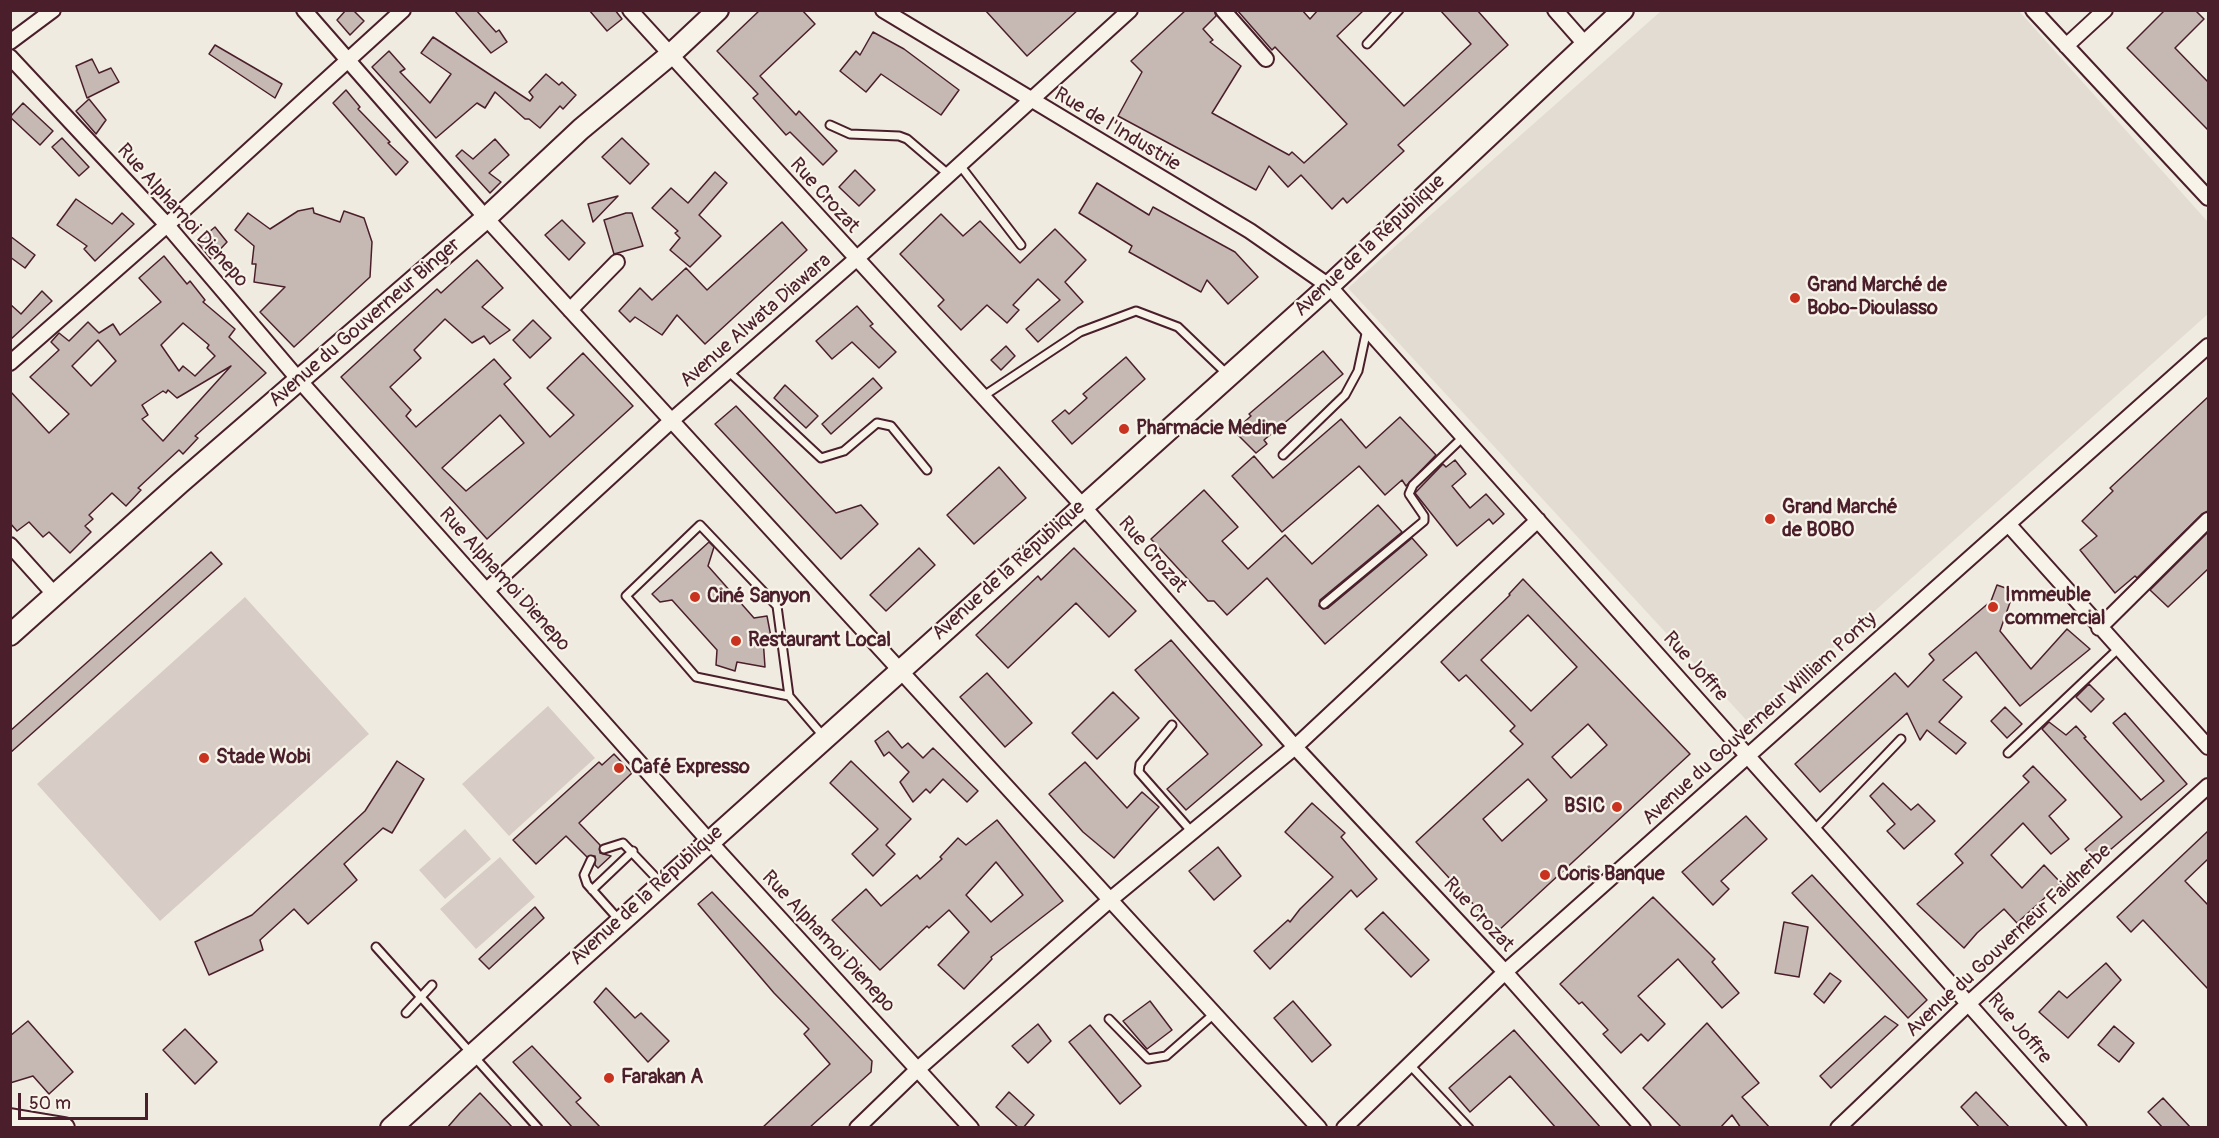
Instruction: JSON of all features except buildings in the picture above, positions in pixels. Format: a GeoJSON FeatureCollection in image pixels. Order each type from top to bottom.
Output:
{"type":"FeatureCollection","features":[{"type":"Feature","properties":{"kind":"street"},"geometry":{"type":"LineString","coordinates":[[10,42],[53,10]]}},
{"type":"Feature","properties":{"kind":"street"},"geometry":{"type":"LineString","coordinates":[[304,10],[486,218],[1319,1128]]}},
{"type":"Feature","properties":{"kind":"street"},"geometry":{"type":"LineString","coordinates":[[10,363],[168,225],[403,10]]}},
{"type":"Feature","properties":{"kind":"street","name":"Rue Crozat"},"geometry":{"type":"LineString","coordinates":[[630,10],[855,260],[1082,505],[1295,747],[1505,972],[1642,1128]]}},
{"type":"Feature","properties":{"kind":"street","name":"Avenue du Gouverneur Binger"},"geometry":{"type":"LineString","coordinates":[[10,635],[486,218],[581,129],[670,55],[718,10]]}},
{"type":"Feature","properties":{"kind":"street","name":"Rue de l'Industrie"},"geometry":{"type":"LineString","coordinates":[[883,10],[1250,231],[1329,286]]}},
{"type":"Feature","properties":{"kind":"street","name":"Avenue Alwata Diawara"},"geometry":{"type":"LineString","coordinates":[[488,590],[671,421],[855,260],[1130,10]]}},
{"type":"Feature","properties":{"kind":"street"},"geometry":{"type":"LineString","coordinates":[[1223,10],[1266,59]]}},
{"type":"Feature","properties":{"kind":"street"},"geometry":{"type":"LineString","coordinates":[[1555,10],[1586,44]]}},
{"type":"Feature","properties":{"kind":"street","name":"Avenue de la République"},"geometry":{"type":"LineString","coordinates":[[391,1128],[471,1053],[662,885],[1082,505],[1329,286],[1623,10]]}},
{"type":"Feature","properties":{"kind":"street"},"geometry":{"type":"LineString","coordinates":[[2033,10],[2208,198]]}},
{"type":"Feature","properties":{"kind":"street"},"geometry":{"type":"LineString","coordinates":[[2066,46],[2105,10]]}},
{"type":"Feature","properties":{"kind":"street","name":"Rue Alphamoi Dienepo"},"geometry":{"type":"LineString","coordinates":[[10,57],[168,225],[299,380],[709,841],[919,1068],[971,1128]]}},
{"type":"Feature","properties":{"kind":"street"},"geometry":{"type":"LineString","coordinates":[[570,310],[617,262]]}},
{"type":"Feature","properties":{"kind":"street","name":"Rue Joffre"},"geometry":{"type":"LineString","coordinates":[[1329,286],[1462,438],[1970,1002],[2079,1128]]}},
{"type":"Feature","properties":{"kind":"street","name":"Avenue du Gouverneur William Ponty"},"geometry":{"type":"LineString","coordinates":[[1344,1128],[1505,972],[2207,351]]}},
{"type":"Feature","properties":{"kind":"street"},"geometry":{"type":"LineString","coordinates":[[857,1128],[919,1068],[1111,899],[1295,747],[1538,520]]}},
{"type":"Feature","properties":{"kind":"street"},"geometry":{"type":"LineString","coordinates":[[2099,628],[2208,520]]}},
{"type":"Feature","properties":{"kind":"street"},"geometry":{"type":"LineString","coordinates":[[2009,525],[2208,747]]}},
{"type":"Feature","properties":{"kind":"street"},"geometry":{"type":"LineString","coordinates":[[10,545],[56,595]]}},
{"type":"Feature","properties":{"kind":"street","name":"Avenue du Gouverneur Faidherbe"},"geometry":{"type":"LineString","coordinates":[[1838,1128],[1970,1002],[2208,786]]}},
{"type":"Feature","properties":{"kind":"street"},"geometry":{"type":"LineString","coordinates":[[10,1119],[64,1128]]}},
{"type":"Feature","properties":{"kind":"lane"},"geometry":{"type":"LineString","coordinates":[[1367,44],[1399,10]]}},
{"type":"Feature","properties":{"kind":"lane"},"geometry":{"type":"LineString","coordinates":[[830,125],[850,134],[907,138],[948,174]]}},
{"type":"Feature","properties":{"kind":"lane"},"geometry":{"type":"LineString","coordinates":[[960,164],[1021,245]]}},
{"type":"Feature","properties":{"kind":"lane"},"geometry":{"type":"LineString","coordinates":[[982,397],[1080,332],[1136,311],[1178,327],[1228,375]]}},
{"type":"Feature","properties":{"kind":"lane"},"geometry":{"type":"LineString","coordinates":[[1283,455],[1345,395],[1358,371],[1367,329]]}},
{"type":"Feature","properties":{"kind":"lane"},"geometry":{"type":"LineString","coordinates":[[728,371],[821,458],[844,451],[878,423],[891,426],[927,470]]}},
{"type":"Feature","properties":{"kind":"lane"},"geometry":{"type":"LineString","coordinates":[[1324,604],[1424,521],[1424,516],[1409,494],[1413,485],[1462,438]]}},
{"type":"Feature","properties":{"kind":"lane"},"geometry":{"type":"LineString","coordinates":[[789,696],[696,677],[626,596],[700,525],[777,606],[789,696],[825,737]]}},
{"type":"Feature","properties":{"kind":"lane"},"geometry":{"type":"LineString","coordinates":[[2008,753],[2118,649]]}},
{"type":"Feature","properties":{"kind":"lane"},"geometry":{"type":"LineString","coordinates":[[1172,725],[1140,764],[1139,772],[1191,832]]}},
{"type":"Feature","properties":{"kind":"lane"},"geometry":{"type":"LineString","coordinates":[[1815,830],[1901,739]]}},
{"type":"Feature","properties":{"kind":"lane"},"geometry":{"type":"LineString","coordinates":[[604,849],[623,843],[633,851],[662,885]]}},
{"type":"Feature","properties":{"kind":"lane"},"geometry":{"type":"LineString","coordinates":[[592,890],[633,851]]}},
{"type":"Feature","properties":{"kind":"lane"},"geometry":{"type":"LineString","coordinates":[[591,860],[584,875],[592,890],[620,921]]}},
{"type":"Feature","properties":{"kind":"lane"},"geometry":{"type":"LineString","coordinates":[[376,947],[538,1128]]}},
{"type":"Feature","properties":{"kind":"lane"},"geometry":{"type":"LineString","coordinates":[[406,1013],[432,985]]}},
{"type":"Feature","properties":{"kind":"lane"},"geometry":{"type":"LineString","coordinates":[[1109,1018],[1148,1059],[1158,1059],[1166,1056],[1215,1013]]}},
{"type":"Feature","properties":{"kind":"lane"},"geometry":{"type":"LineString","coordinates":[[1409,1064],[1469,1128]]}},
{"type":"Feature","properties":{"kind":"shaded area","name":"Grand Marché de BOBO"},"geometry":{"type":"Polygon","coordinates":[[[1661,11],[2019,11],[2208,222],[2208,314],[1749,723],[1348,288],[1661,11]]]}},
{"type":"Feature","properties":{"kind":"shaded area","name":"Stade Wobi"},"geometry":{"type":"Polygon","coordinates":[[[245,597],[369,734],[160,921],[37,784],[245,597]]]}},
{"type":"Feature","properties":{"kind":"shaded area"},"geometry":{"type":"Polygon","coordinates":[[[548,706],[595,758],[509,836],[462,784],[548,706]]]}},
{"type":"Feature","properties":{"kind":"shaded area"},"geometry":{"type":"Polygon","coordinates":[[[465,829],[491,859],[445,899],[419,870],[465,829]]]}},
{"type":"Feature","properties":{"kind":"shaded area"},"geometry":{"type":"Polygon","coordinates":[[[500,857],[535,897],[476,949],[440,909],[500,857]]]}},
{"type":"Feature","properties":{"kind":"place","name":"Grand Marché de Bobo-Dioulasso"},"geometry":{"type":"Point","coordinates":[1795,298]}},
{"type":"Feature","properties":{"kind":"place","name":"Pharmacie Medine"},"geometry":{"type":"Point","coordinates":[1124,429]}},
{"type":"Feature","properties":{"kind":"place","name":"Grand Marché de BOBO"},"geometry":{"type":"Point","coordinates":[1770,519]}},
{"type":"Feature","properties":{"kind":"place","name":"Ciné Sanyon"},"geometry":{"type":"Point","coordinates":[695,597]}},
{"type":"Feature","properties":{"kind":"place","name":"Immeuble commercial"},"geometry":{"type":"Point","coordinates":[1993,607]}},
{"type":"Feature","properties":{"kind":"place","name":"Restaurant Local"},"geometry":{"type":"Point","coordinates":[736,641]}},
{"type":"Feature","properties":{"kind":"place","name":"Stade Wobi"},"geometry":{"type":"Point","coordinates":[204,758]}},
{"type":"Feature","properties":{"kind":"place","name":"Café Expresso"},"geometry":{"type":"Point","coordinates":[619,768]}},
{"type":"Feature","properties":{"kind":"place","name":"BSIC"},"geometry":{"type":"Point","coordinates":[1617,807]}},
{"type":"Feature","properties":{"kind":"place","name":"Coris Banque"},"geometry":{"type":"Point","coordinates":[1545,875]}},
{"type":"Feature","properties":{"kind":"place","name":"Farakan A"},"geometry":{"type":"Point","coordinates":[609,1078]}}]}
